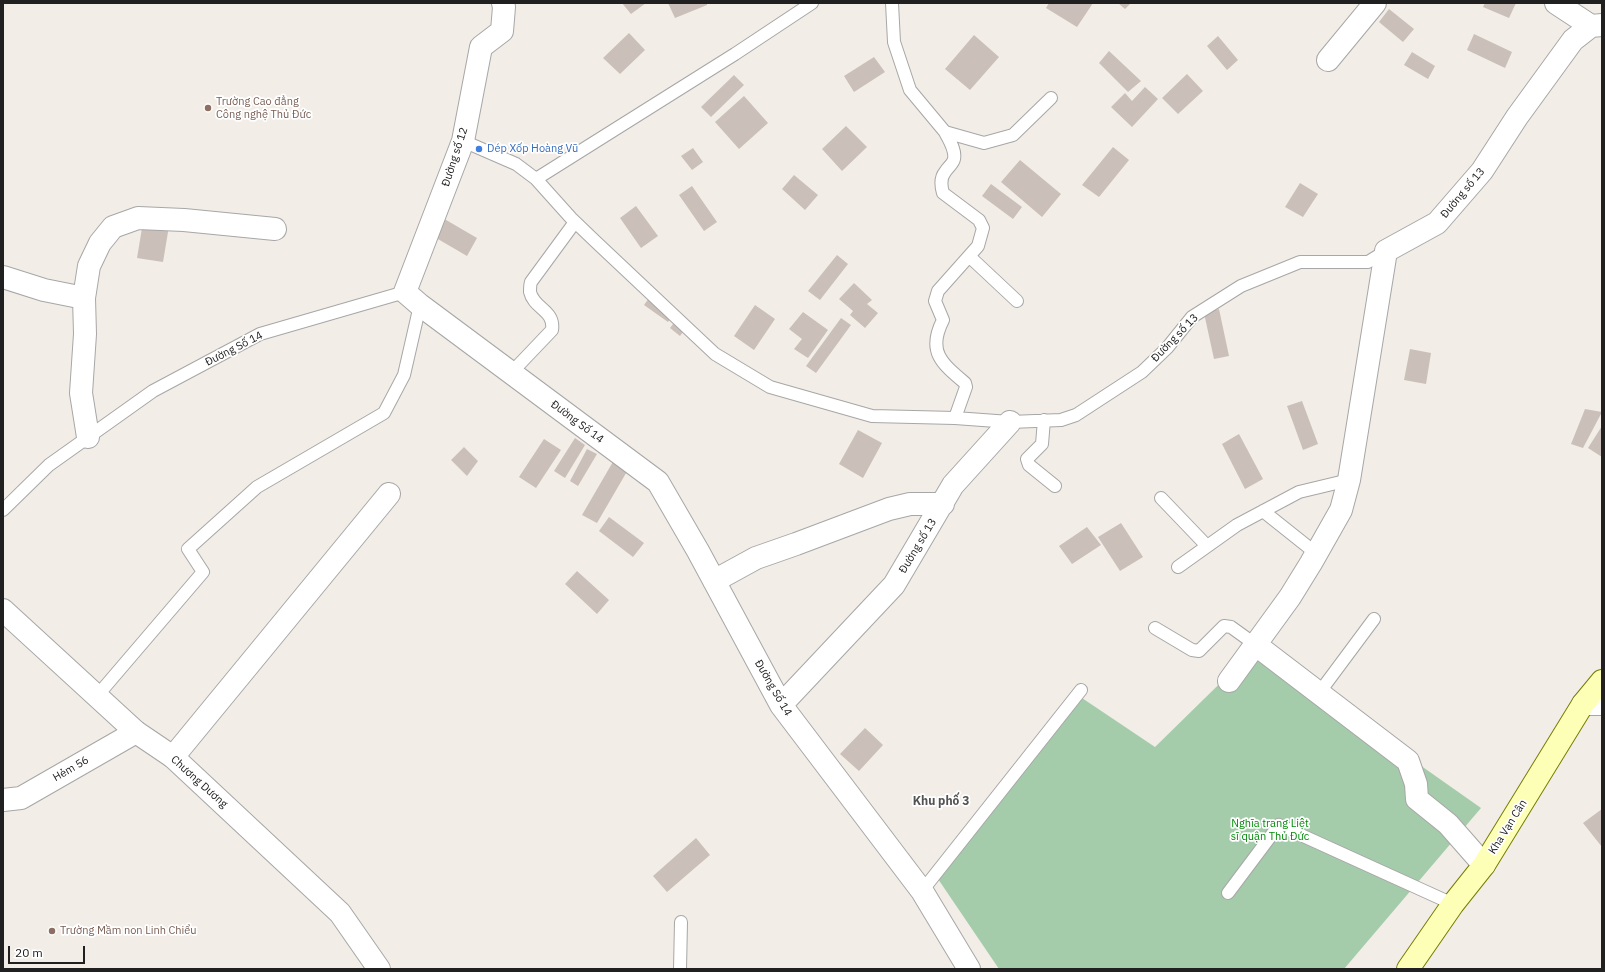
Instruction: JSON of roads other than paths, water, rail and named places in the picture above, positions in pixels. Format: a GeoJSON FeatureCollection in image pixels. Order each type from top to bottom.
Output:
{"type":"FeatureCollection","features":[{"type":"Feature","properties":{"kind":"main road","name":"Kha Vạn Cân"},"geometry":{"type":"LineString","coordinates":[[1414,967],[1453,904],[1484,865],[1593,704],[1602,681]]}},
{"type":"Feature","properties":{"kind":"street","name":"Đường số 12"},"geometry":{"type":"LineString","coordinates":[[413,299],[463,141],[482,47],[502,31],[503,3]]}},
{"type":"Feature","properties":{"kind":"street"},"geometry":{"type":"LineString","coordinates":[[1328,60],[1375,3]]}},
{"type":"Feature","properties":{"kind":"street"},"geometry":{"type":"LineString","coordinates":[[1556,3],[1597,25]]}},
{"type":"Feature","properties":{"kind":"street","name":"Đường số 13"},"geometry":{"type":"LineString","coordinates":[[1386,251],[1437,223],[1482,171],[1517,117],[1573,40],[1597,25]]}},
{"type":"Feature","properties":{"kind":"street"},"geometry":{"type":"LineString","coordinates":[[88,437],[81,393],[85,334],[84,298],[89,266],[100,243],[113,227],[138,218],[184,220],[275,229]]}},
{"type":"Feature","properties":{"kind":"street"},"geometry":{"type":"LineString","coordinates":[[1229,681],[1290,597],[1317,554],[1341,510],[1349,480],[1386,251]]}},
{"type":"Feature","properties":{"kind":"street"},"geometry":{"type":"LineString","coordinates":[[3,277],[44,290],[84,298]]}},
{"type":"Feature","properties":{"kind":"street","name":"Đường Số 14"},"geometry":{"type":"LineString","coordinates":[[413,299],[658,482],[714,581],[781,705],[922,892],[966,968]]}},
{"type":"Feature","properties":{"kind":"street","name":"Đường số 13"},"geometry":{"type":"LineString","coordinates":[[781,705],[894,585],[953,485],[1010,422]]}},
{"type":"Feature","properties":{"kind":"street"},"geometry":{"type":"LineString","coordinates":[[173,757],[389,494]]}},
{"type":"Feature","properties":{"kind":"street"},"geometry":{"type":"LineString","coordinates":[[714,581],[756,558],[889,509],[910,504],[943,504]]}},
{"type":"Feature","properties":{"kind":"street","name":"Chương Dương"},"geometry":{"type":"LineString","coordinates":[[3,610],[136,732],[173,757],[340,913],[379,969]]}},
{"type":"Feature","properties":{"kind":"street"},"geometry":{"type":"LineString","coordinates":[[1256,645],[1408,761],[1416,784],[1417,799],[1448,824],[1484,865]]}},
{"type":"Feature","properties":{"kind":"street","name":"Hẻm 56"},"geometry":{"type":"LineString","coordinates":[[3,800],[21,798],[136,732]]}},
{"type":"Feature","properties":{"kind":"lane"},"geometry":{"type":"LineString","coordinates":[[536,178],[735,54],[812,3]]}},
{"type":"Feature","properties":{"kind":"lane"},"geometry":{"type":"LineString","coordinates":[[892,3],[894,42],[910,90],[945,132],[952,145],[954,158],[944,173],[941,184],[943,193],[979,220],[983,228],[978,246],[970,257],[938,291],[935,301],[942,320],[937,331],[935,347],[944,364],[965,383],[966,387],[955,418]]}},
{"type":"Feature","properties":{"kind":"lane"},"geometry":{"type":"LineString","coordinates":[[945,132],[984,143],[1013,135],[1051,98]]}},
{"type":"Feature","properties":{"kind":"lane"},"geometry":{"type":"LineString","coordinates":[[463,141],[516,164],[536,178],[575,222],[715,354],[770,387],[872,416],[955,418],[1010,422]]}},
{"type":"Feature","properties":{"kind":"lane"},"geometry":{"type":"LineString","coordinates":[[510,372],[552,330],[554,322],[536,303],[530,292],[530,282],[575,222]]}},
{"type":"Feature","properties":{"kind":"lane","name":"Đường số 13"},"geometry":{"type":"LineString","coordinates":[[1010,422],[1061,420],[1076,415],[1142,372],[1167,348],[1192,317],[1241,286],[1300,262],[1368,262],[1386,251]]}},
{"type":"Feature","properties":{"kind":"lane"},"geometry":{"type":"LineString","coordinates":[[970,257],[1017,301]]}},
{"type":"Feature","properties":{"kind":"lane"},"geometry":{"type":"LineString","coordinates":[[97,696],[203,572],[188,549],[257,488],[384,413],[404,375],[413,299]]}},
{"type":"Feature","properties":{"kind":"lane","name":"Đường Số 14"},"geometry":{"type":"LineString","coordinates":[[3,510],[49,465],[152,391],[260,334],[413,299]]}},
{"type":"Feature","properties":{"kind":"lane"},"geometry":{"type":"LineString","coordinates":[[1044,420],[1042,444],[1027,458],[1028,465],[1055,486]]}},
{"type":"Feature","properties":{"kind":"lane"},"geometry":{"type":"LineString","coordinates":[[1178,567],[1236,525],[1299,492],[1349,480]]}},
{"type":"Feature","properties":{"kind":"lane"},"geometry":{"type":"LineString","coordinates":[[1161,498],[1208,546]]}},
{"type":"Feature","properties":{"kind":"lane"},"geometry":{"type":"LineString","coordinates":[[1263,511],[1317,554]]}},
{"type":"Feature","properties":{"kind":"lane"},"geometry":{"type":"LineString","coordinates":[[1319,693],[1374,619]]}},
{"type":"Feature","properties":{"kind":"lane"},"geometry":{"type":"LineString","coordinates":[[1155,628],[1192,650],[1199,651],[1224,626],[1231,627],[1256,645]]}},
{"type":"Feature","properties":{"kind":"lane"},"geometry":{"type":"LineString","coordinates":[[922,892],[1081,690]]}},
{"type":"Feature","properties":{"kind":"lane"},"geometry":{"type":"LineString","coordinates":[[1228,893],[1278,825],[1453,904]]}},
{"type":"Feature","properties":{"kind":"lane"},"geometry":{"type":"LineString","coordinates":[[680,969],[681,922]]}},
{"type":"Feature","properties":{"kind":"place","name":"Trường Cao đẳng Công nghệ Thủ Đức"},"geometry":{"type":"Point","coordinates":[208,108]}},
{"type":"Feature","properties":{"kind":"place","name":"Dép Xốp Hoàng Vũ"},"geometry":{"type":"Point","coordinates":[479,149]}},
{"type":"Feature","properties":{"kind":"place","name":"Trường Mầm non Linh Chiểu"},"geometry":{"type":"Point","coordinates":[52,931]}},
{"type":"Feature","properties":{"kind":"district","name":"Khu phố 3"},"geometry":{"type":"Point","coordinates":[941,802]}},
{"type":"Feature","properties":{"kind":"park label","name":"Nghĩa trang Liệt sĩ quận Thủ Đức"},"geometry":{"type":"Point","coordinates":[1270,830]}}]}
